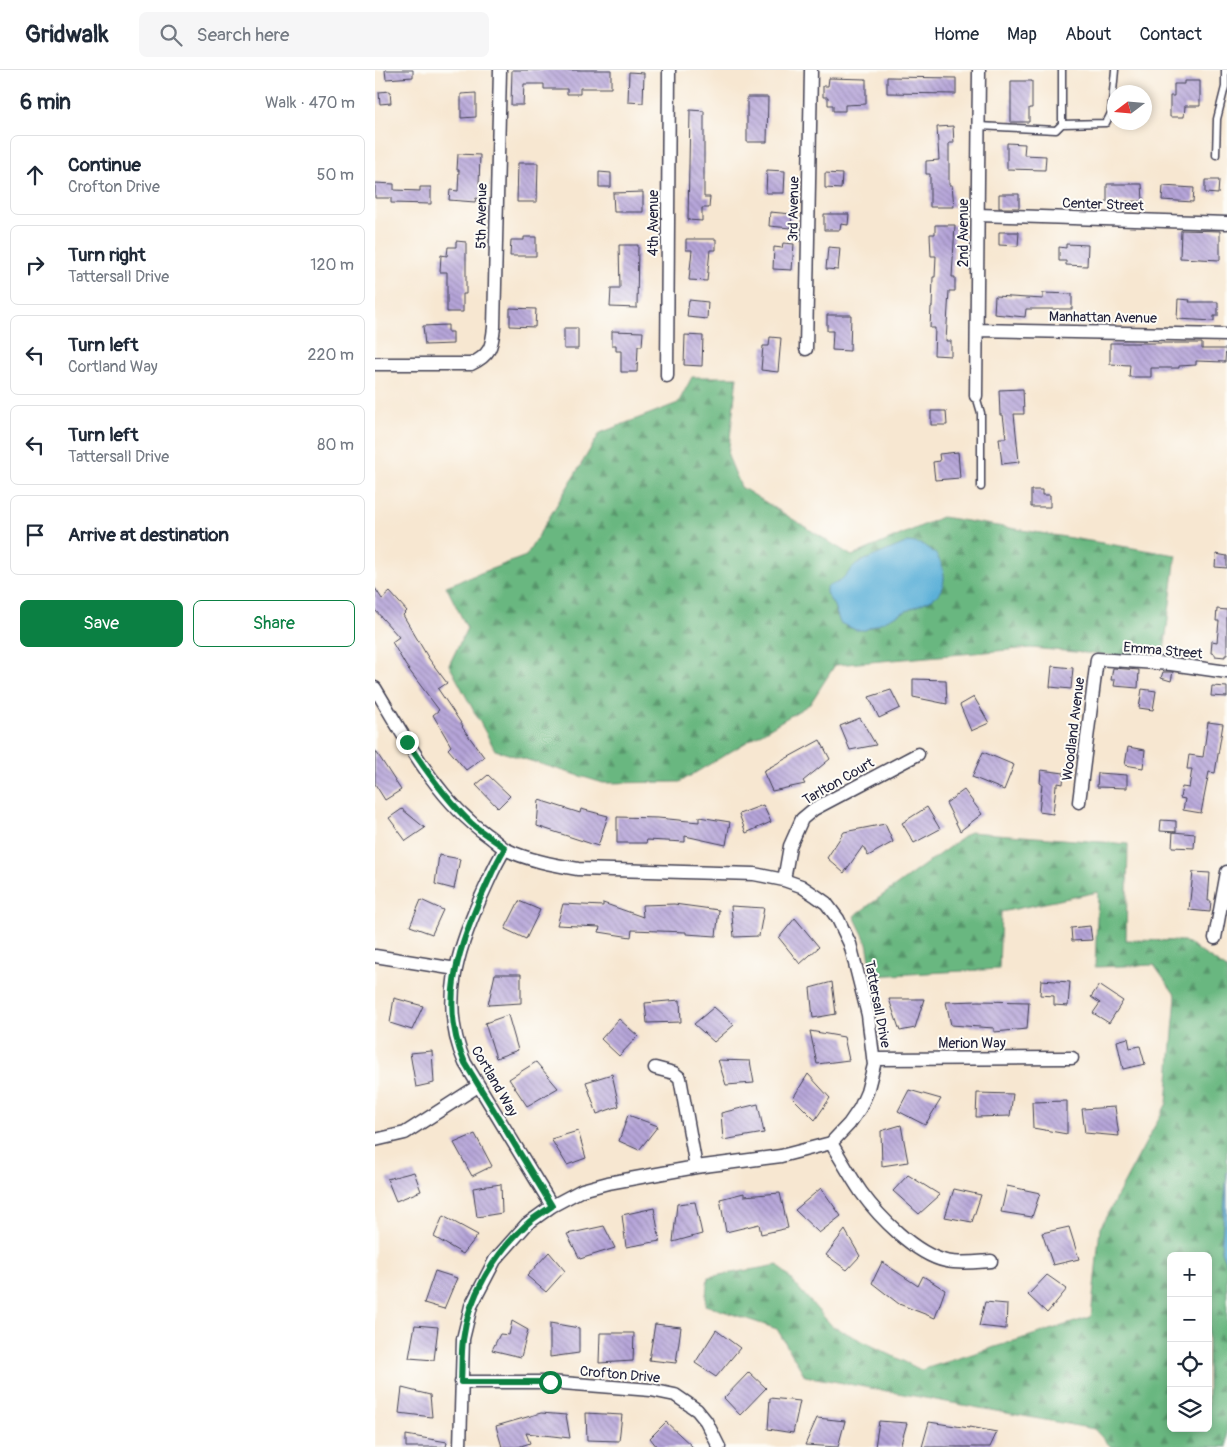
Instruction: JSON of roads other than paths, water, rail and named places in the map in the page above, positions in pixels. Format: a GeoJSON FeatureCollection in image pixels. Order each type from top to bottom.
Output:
{"type":"FeatureCollection","features":[{"type":"Feature","properties":{"kind":"street","name":"5th Avenue"},"geometry":{"type":"LineString","coordinates":[[375,364],[471,364],[481,359],[491,346],[494,327],[500,70]]}},
{"type":"Feature","properties":{"kind":"street","name":"4th Avenue"},"geometry":{"type":"LineString","coordinates":[[667,376],[669,70]]}},
{"type":"Feature","properties":{"kind":"street","name":"3rd Avenue"},"geometry":{"type":"LineString","coordinates":[[806,349],[811,70]]}},
{"type":"Feature","properties":{"kind":"street","name":"2nd Avenue"},"geometry":{"type":"LineString","coordinates":[[977,396],[979,70]]}},
{"type":"Feature","properties":{"kind":"street","name":"Center Street"},"geometry":{"type":"LineString","coordinates":[[978,215],[1227,223]]}},
{"type":"Feature","properties":{"kind":"street","name":"Manhattan Avenue"},"geometry":{"type":"LineString","coordinates":[[977,330],[1227,335]]}},
{"type":"Feature","properties":{"kind":"street","name":"Emma Street"},"geometry":{"type":"LineString","coordinates":[[1097,659],[1171,664],[1227,672]]}},
{"type":"Feature","properties":{"kind":"street","name":"Woodland Avenue"},"geometry":{"type":"LineString","coordinates":[[1079,802],[1097,659]]}},
{"type":"Feature","properties":{"kind":"street","name":"Tattersall Drive"},"geometry":{"type":"LineString","coordinates":[[375,688],[430,776],[456,808],[472,824],[505,848],[557,866],[578,870],[754,874],[784,880],[801,886],[826,902],[838,919],[850,944],[858,971],[868,1015],[874,1065],[860,1108],[849,1124],[831,1143]]}},
{"type":"Feature","properties":{"kind":"street","name":"Tarlton Court"},"geometry":{"type":"LineString","coordinates":[[784,880],[790,846],[802,819],[814,809],[918,754]]}},
{"type":"Feature","properties":{"kind":"street","name":"Cortland Way"},"geometry":{"type":"LineString","coordinates":[[505,848],[498,859],[471,919],[455,969],[451,1004],[459,1049],[478,1086],[552,1206]]}},
{"type":"Feature","properties":{"kind":"street"},"geometry":{"type":"LineString","coordinates":[[1215,938],[1227,872]]}},
{"type":"Feature","properties":{"kind":"street"},"geometry":{"type":"LineString","coordinates":[[375,956],[455,969]]}},
{"type":"Feature","properties":{"kind":"street","name":"Merion Way"},"geometry":{"type":"LineString","coordinates":[[873,1059],[1072,1058]]}},
{"type":"Feature","properties":{"kind":"street"},"geometry":{"type":"LineString","coordinates":[[655,1068],[674,1073],[680,1078],[696,1167]]}},
{"type":"Feature","properties":{"kind":"street"},"geometry":{"type":"LineString","coordinates":[[375,1140],[391,1137],[412,1129],[478,1086]]}},
{"type":"Feature","properties":{"kind":"street"},"geometry":{"type":"LineString","coordinates":[[460,1447],[463,1339],[471,1306],[495,1260],[511,1240],[527,1224],[552,1206],[582,1190],[608,1183],[696,1167],[781,1156],[831,1143],[861,1192],[877,1211],[901,1235],[925,1254],[945,1261],[991,1261]]}},
{"type":"Feature","properties":{"kind":"street","name":"Crofton Drive"},"geometry":{"type":"LineString","coordinates":[[461,1382],[550,1382],[651,1390],[675,1395],[697,1410],[706,1421],[719,1447]]}},
{"type":"Feature","properties":{"kind":"lane"},"geometry":{"type":"LineString","coordinates":[[1062,70],[1062,124]]}},
{"type":"Feature","properties":{"kind":"lane"},"geometry":{"type":"LineString","coordinates":[[978,126],[1056,130],[1062,124],[1106,123],[1111,113],[1115,70]]}},
{"type":"Feature","properties":{"kind":"lane"},"geometry":{"type":"LineString","coordinates":[[1216,155],[1217,119],[1225,87],[1225,70]]}},
{"type":"Feature","properties":{"kind":"lane"},"geometry":{"type":"LineString","coordinates":[[977,396],[981,413],[981,487]]}},
{"type":"Feature","properties":{"kind":"water"},"geometry":{"type":"Polygon","coordinates":[[[908,542],[925,546],[938,558],[942,565],[944,580],[938,594],[932,599],[865,630],[856,630],[840,623],[834,606],[826,593],[828,586],[839,582],[856,565],[865,560],[908,542]]]}},
{"type":"Feature","properties":{"kind":"water"},"geometry":{"type":"Polygon","coordinates":[[[1227,1172],[1227,1266],[1221,1251],[1227,1172]]]}}]}
